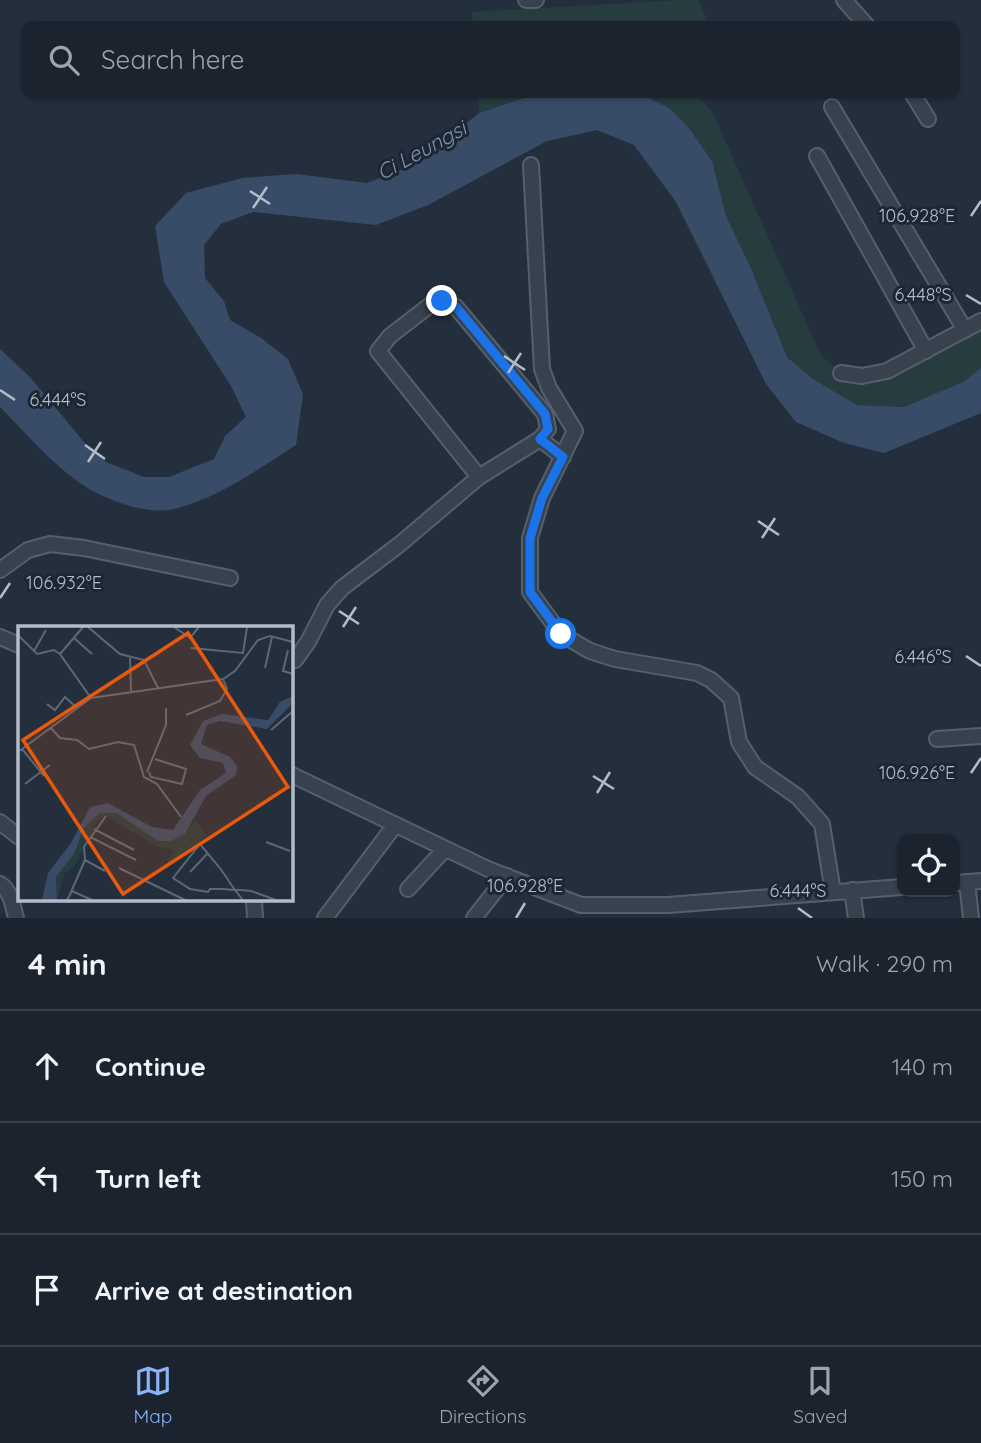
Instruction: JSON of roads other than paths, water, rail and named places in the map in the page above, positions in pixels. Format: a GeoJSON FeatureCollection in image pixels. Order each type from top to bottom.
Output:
{"type":"FeatureCollection","features":[{"type":"Feature","properties":{"kind":"street"},"geometry":{"type":"LineString","coordinates":[[527,0],[537,0]]}},
{"type":"Feature","properties":{"kind":"street"},"geometry":{"type":"LineString","coordinates":[[844,0],[863,21]]}},
{"type":"Feature","properties":{"kind":"street"},"geometry":{"type":"LineString","coordinates":[[915,98],[928,119]]}},
{"type":"Feature","properties":{"kind":"street"},"geometry":{"type":"LineString","coordinates":[[832,107],[965,330]]}},
{"type":"Feature","properties":{"kind":"street"},"geometry":{"type":"LineString","coordinates":[[817,156],[926,351]]}},
{"type":"Feature","properties":{"kind":"street"},"geometry":{"type":"LineString","coordinates":[[531,165],[542,369],[549,388],[575,431],[542,498],[530,538],[530,592],[561,634],[590,651],[615,659],[696,673],[711,680],[731,698],[739,742],[755,767],[798,797],[822,824],[833,892]]}},
{"type":"Feature","properties":{"kind":"street"},"geometry":{"type":"LineString","coordinates":[[295,660],[327,605],[342,588],[400,544],[479,477],[540,439],[548,429],[545,414],[456,307],[442,301],[434,302],[390,336],[378,351],[479,477]]}},
{"type":"Feature","properties":{"kind":"street"},"geometry":{"type":"LineString","coordinates":[[841,373],[862,376],[887,371],[981,321]]}},
{"type":"Feature","properties":{"kind":"street"},"geometry":{"type":"LineString","coordinates":[[540,439],[563,457]]}},
{"type":"Feature","properties":{"kind":"street"},"geometry":{"type":"LineString","coordinates":[[0,570],[28,550],[50,544],[84,548],[230,578]]}},
{"type":"Feature","properties":{"kind":"street"},"geometry":{"type":"LineString","coordinates":[[0,637],[18,645]]}},
{"type":"Feature","properties":{"kind":"street"},"geometry":{"type":"LineString","coordinates":[[937,739],[981,736]]}},
{"type":"Feature","properties":{"kind":"street"},"geometry":{"type":"LineString","coordinates":[[292,775],[581,911],[670,911],[897,887]]}},
{"type":"Feature","properties":{"kind":"street"},"geometry":{"type":"LineString","coordinates":[[0,822],[18,836]]}},
{"type":"Feature","properties":{"kind":"street"},"geometry":{"type":"LineString","coordinates":[[325,918],[395,825]]}},
{"type":"Feature","properties":{"kind":"street"},"geometry":{"type":"LineString","coordinates":[[408,889],[445,849]]}},
{"type":"Feature","properties":{"kind":"street"},"geometry":{"type":"LineString","coordinates":[[474,918],[507,876]]}},
{"type":"Feature","properties":{"kind":"street"},"geometry":{"type":"LineString","coordinates":[[968,882],[971,918]]}},
{"type":"Feature","properties":{"kind":"street"},"geometry":{"type":"LineString","coordinates":[[0,884],[5,887],[10,897],[16,918]]}},
{"type":"Feature","properties":{"kind":"street"},"geometry":{"type":"LineString","coordinates":[[852,890],[856,918]]}},
{"type":"Feature","properties":{"kind":"street"},"geometry":{"type":"LineString","coordinates":[[254,900],[255,918]]}},
{"type":"Feature","properties":{"kind":"water"},"geometry":{"type":"Polygon","coordinates":[[[524,98],[649,98],[669,108],[688,127],[712,161],[726,216],[750,266],[787,357],[813,379],[857,405],[904,407],[963,382],[981,368],[981,413],[884,453],[844,443],[796,422],[766,384],[676,202],[634,145],[597,130],[547,141],[428,205],[376,225],[253,212],[221,224],[204,245],[205,278],[224,301],[230,320],[261,338],[288,359],[303,394],[296,445],[209,497],[166,510],[139,508],[112,500],[87,488],[66,473],[0,407],[0,349],[30,377],[89,448],[106,462],[144,477],[169,477],[214,459],[225,436],[246,417],[231,386],[164,282],[155,226],[186,193],[242,178],[296,174],[367,183],[419,163],[479,113],[524,98]]]}},
{"type":"Feature","properties":{"kind":"water label","name":"Ci Leungsi"},"geometry":{"type":"Point","coordinates":[421,150]}}]}
